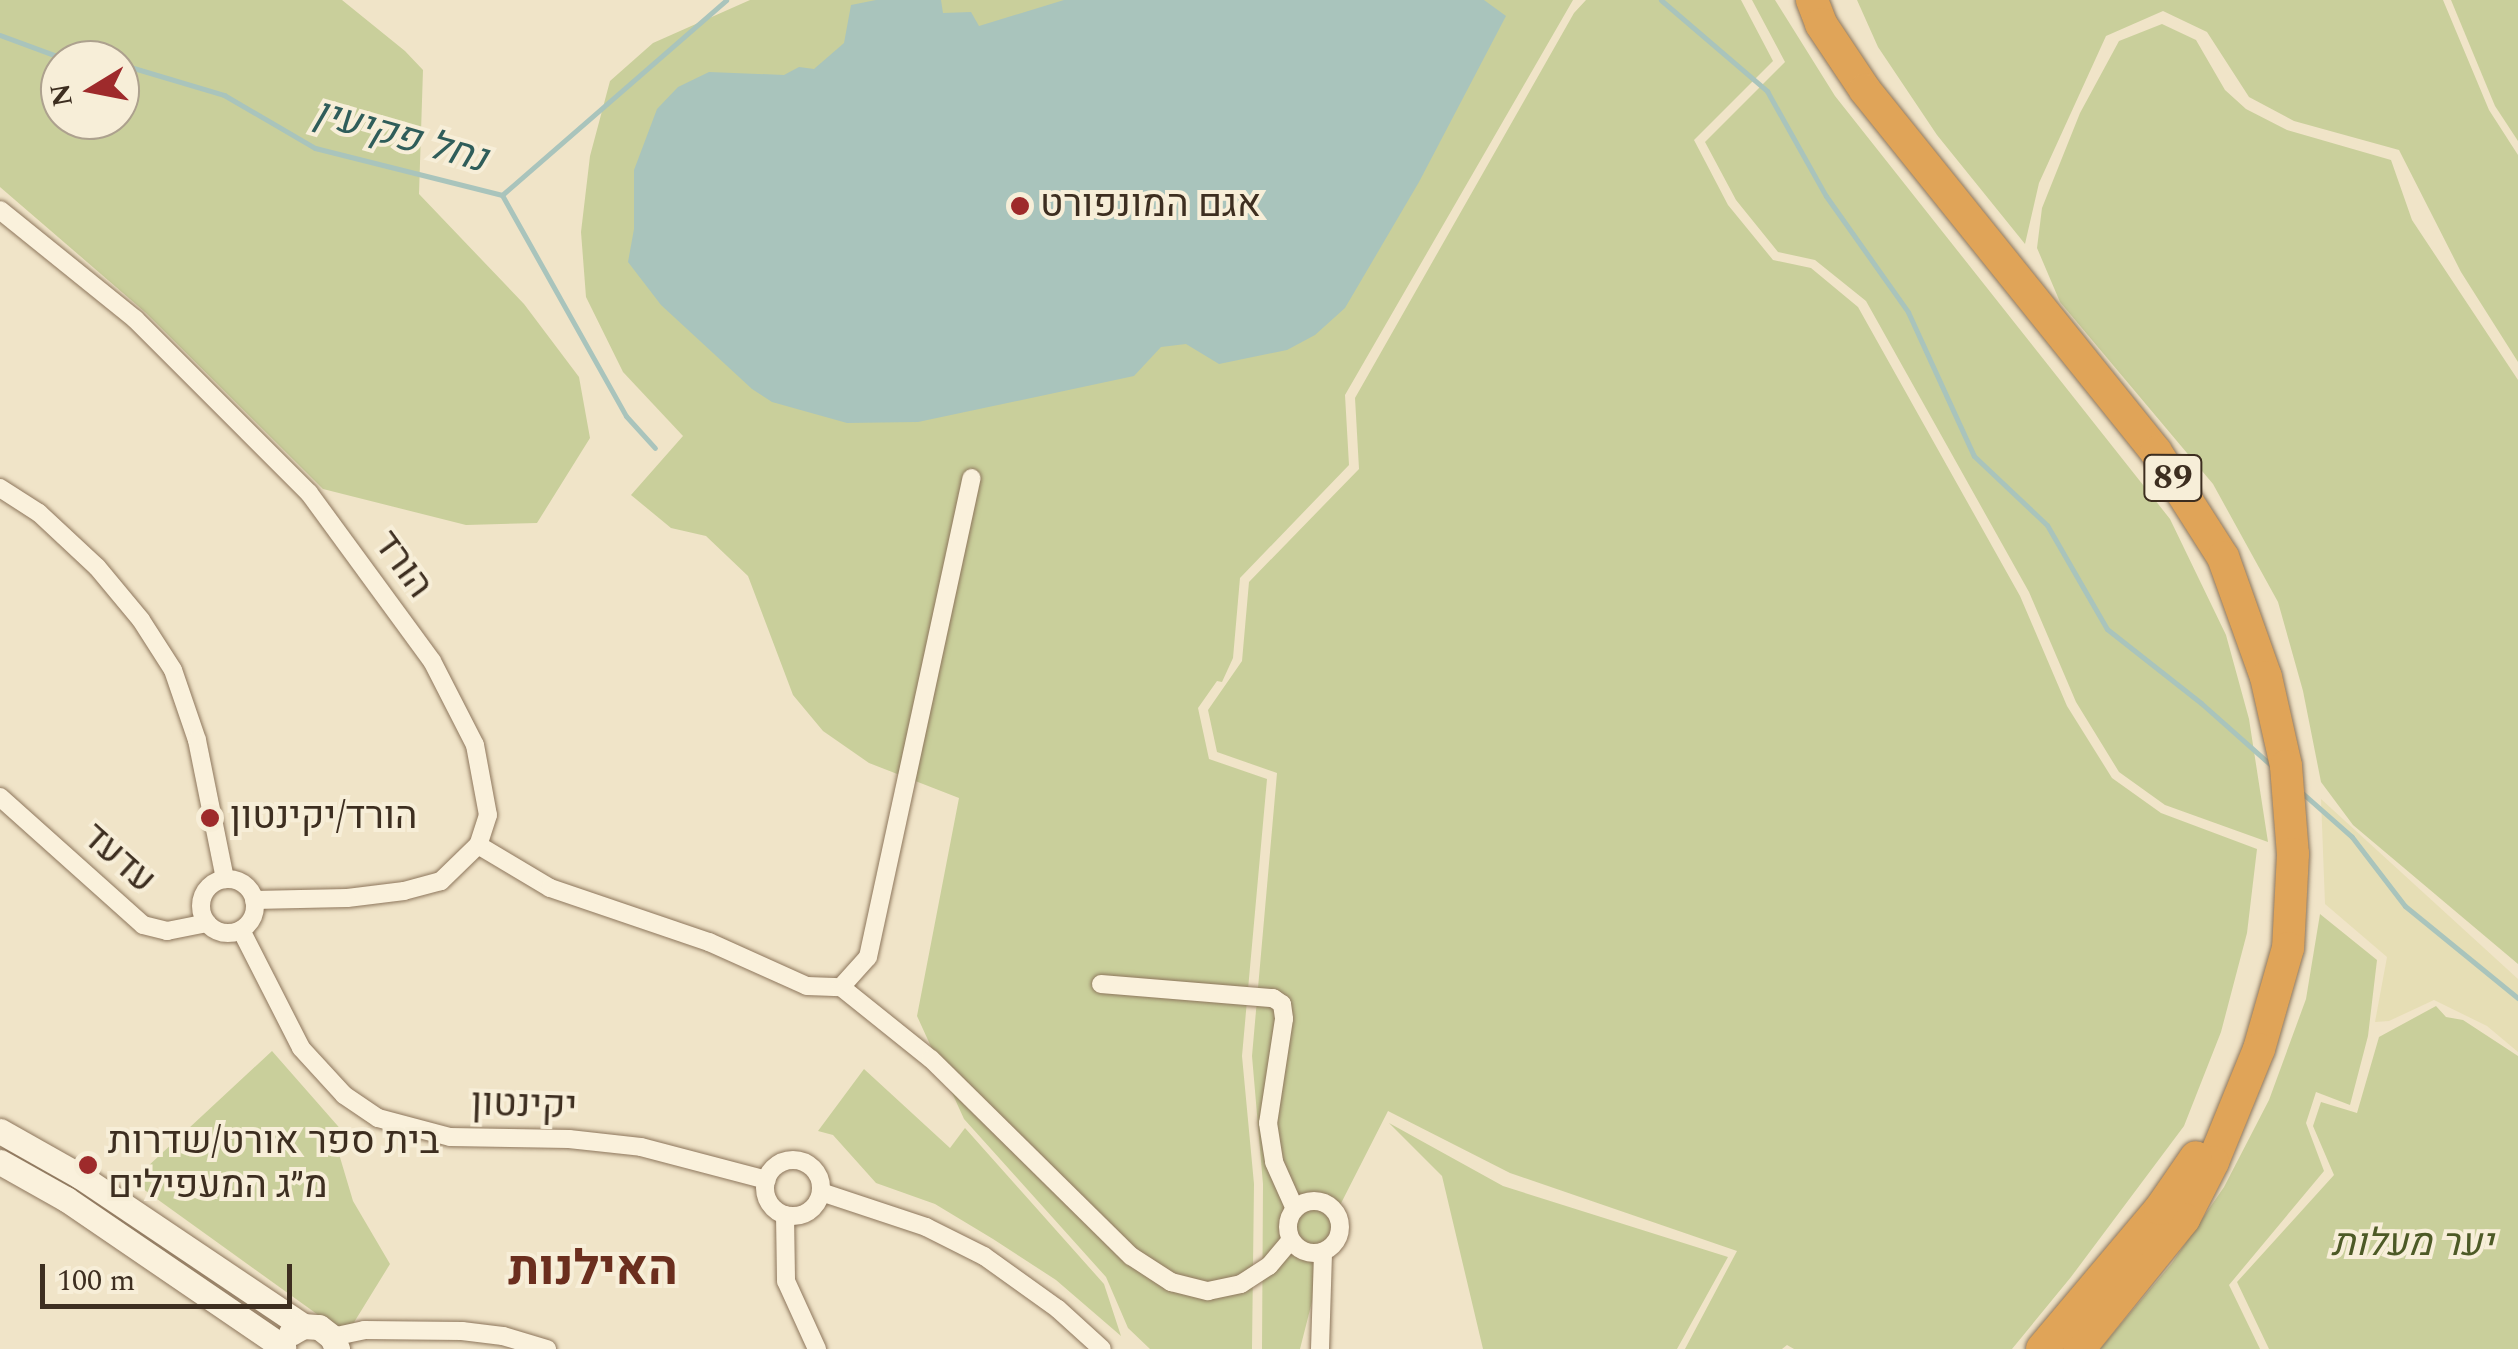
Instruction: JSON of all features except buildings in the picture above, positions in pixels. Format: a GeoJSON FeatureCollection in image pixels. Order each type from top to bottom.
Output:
{"type":"FeatureCollection","features":[{"type":"Feature","properties":{"kind":"highway","name":"89"},"geometry":{"type":"LineString","coordinates":[[1812,0],[1821,24],[1866,90],[2156,452],[2223,557],[2266,676],[2286,766],[2293,854],[2288,948],[2259,1049],[2213,1162],[2184,1219],[2079,1349]]}},
{"type":"Feature","properties":{"kind":"highway","name":"89"},"geometry":{"type":"LineString","coordinates":[[2042,1349],[2160,1209],[2212,1134],[2259,1049]]}},
{"type":"Feature","properties":{"kind":"main road"},"geometry":{"type":"LineString","coordinates":[[0,1131],[80,1176],[303,1326],[319,1327],[334,1343]]}},
{"type":"Feature","properties":{"kind":"main road"},"geometry":{"type":"LineString","coordinates":[[0,1162],[66,1199],[283,1348],[290,1334],[303,1326]]}},
{"type":"Feature","properties":{"kind":"street","name":"הורד"},"geometry":{"type":"LineString","coordinates":[[0,210],[136,319],[308,494],[432,661],[475,746],[488,815],[478,845]]}},
{"type":"Feature","properties":{"kind":"street"},"geometry":{"type":"LineString","coordinates":[[841,987],[868,957],[972,478]]}},
{"type":"Feature","properties":{"kind":"street"},"geometry":{"type":"LineString","coordinates":[[0,488],[39,514],[97,567],[141,620],[173,670],[197,740],[224,879]]}},
{"type":"Feature","properties":{"kind":"street","name":"עדעד"},"geometry":{"type":"LineString","coordinates":[[0,797],[143,924],[167,932],[208,923]]}},
{"type":"Feature","properties":{"kind":"street"},"geometry":{"type":"LineString","coordinates":[[254,900],[404,891],[441,881],[478,845],[550,888],[709,942],[807,986],[841,987],[920,1049],[1131,1256],[1161,1277],[1190,1288],[1225,1289],[1256,1276],[1291,1240]]}},
{"type":"Feature","properties":{"kind":"street"},"geometry":{"type":"LineString","coordinates":[[224,879],[243,884],[254,900],[251,920],[241,930],[226,933],[208,923],[202,910],[203,896],[224,879]]}},
{"type":"Feature","properties":{"kind":"street","name":"יקינטון"},"geometry":{"type":"LineString","coordinates":[[241,930],[300,1048],[344,1095],[378,1118],[409,1130],[450,1137],[580,1140],[669,1152],[767,1180]]}},
{"type":"Feature","properties":{"kind":"street"},"geometry":{"type":"LineString","coordinates":[[1101,984],[1272,998],[1282,1004],[1285,1015],[1268,1123],[1274,1162],[1295,1209]]}},
{"type":"Feature","properties":{"kind":"street"},"geometry":{"type":"LineString","coordinates":[[802,1162],[818,1175],[821,1192],[810,1210],[785,1214],[769,1201],[767,1180],[780,1164],[802,1162]]}},
{"type":"Feature","properties":{"kind":"street"},"geometry":{"type":"LineString","coordinates":[[821,1192],[896,1216],[970,1248],[1036,1291],[1102,1349]]}},
{"type":"Feature","properties":{"kind":"street"},"geometry":{"type":"LineString","coordinates":[[1320,1349],[1323,1252],[1340,1235],[1335,1211],[1314,1201],[1295,1209],[1288,1223],[1291,1240],[1306,1252],[1323,1252]]}},
{"type":"Feature","properties":{"kind":"street"},"geometry":{"type":"LineString","coordinates":[[785,1214],[786,1281],[817,1349]]}},
{"type":"Feature","properties":{"kind":"street"},"geometry":{"type":"LineString","coordinates":[[334,1343],[364,1330],[462,1331],[547,1349]]}},
{"type":"Feature","properties":{"kind":"shaded area"},"geometry":{"type":"Polygon","coordinates":[[[2321,799],[2518,979],[2518,1052],[2487,1026],[2434,1000],[2389,1021],[2375,1022],[2387,957],[2325,904],[2321,799]]]}},
{"type":"Feature","properties":{"kind":"green space"},"geometry":{"type":"Polygon","coordinates":[[[0,0],[342,0],[423,70],[419,194],[524,304],[579,377],[590,438],[537,523],[466,525],[323,489],[145,312],[0,187],[0,0]]]}},
{"type":"Feature","properties":{"kind":"green space"},"geometry":{"type":"Polygon","coordinates":[[[750,0],[1573,0],[1345,395],[1349,465],[1240,578],[1233,658],[1222,682],[1217,681],[1198,708],[1209,759],[1267,779],[1242,1056],[1254,1184],[1252,1349],[1150,1349],[1128,1328],[1106,1277],[964,1119],[917,1016],[959,798],[869,763],[823,731],[793,695],[748,576],[706,536],[671,528],[631,495],[683,436],[623,372],[586,297],[581,232],[590,156],[610,81],[653,43],[750,0]]]}},
{"type":"Feature","properties":{"kind":"green space"},"geometry":{"type":"Polygon","coordinates":[[[1586,0],[1741,0],[1773,61],[1694,140],[1728,205],[1773,260],[1811,268],[1858,307],[2020,596],[2067,706],[2112,778],[2161,813],[2257,849],[2247,933],[2221,1032],[2184,1126],[2012,1349],[1794,1349],[1787,1345],[1782,1349],[1685,1349],[1737,1251],[1510,1173],[1388,1111],[1333,1219],[1300,1349],[1262,1349],[1263,1184],[1252,1056],[1277,773],[1217,752],[1208,710],[1242,661],[1249,582],[1359,469],[1355,398],[1574,13],[1586,0]]]}},
{"type":"Feature","properties":{"kind":"green space"},"geometry":{"type":"Polygon","coordinates":[[[1752,0],[1775,0],[1835,96],[2170,519],[2226,635],[2249,719],[2268,842],[2165,805],[2119,772],[2076,702],[2029,592],[1866,301],[1815,260],[1778,252],[1736,200],[1705,142],[1785,62],[1752,0]]]}},
{"type":"Feature","properties":{"kind":"green space"},"geometry":{"type":"Polygon","coordinates":[[[1857,0],[2443,0],[2489,110],[2518,155],[2518,362],[2461,272],[2399,150],[2294,121],[2249,97],[2207,32],[2163,11],[2106,36],[2039,183],[2025,244],[1937,135],[1878,47],[1857,0]]]}},
{"type":"Feature","properties":{"kind":"green space"},"geometry":{"type":"Polygon","coordinates":[[[2451,0],[2518,0],[2518,141],[2495,106],[2451,0]]]}},
{"type":"Feature","properties":{"kind":"green space"},"geometry":{"type":"Polygon","coordinates":[[[2162,24],[2196,40],[2225,90],[2246,109],[2287,130],[2391,160],[2412,220],[2518,380],[2518,964],[2353,825],[2321,782],[2303,691],[2278,602],[2213,484],[2060,302],[2037,248],[2042,208],[2080,113],[2119,41],[2162,24]]]}},
{"type":"Feature","properties":{"kind":"green space"},"geometry":{"type":"Polygon","coordinates":[[[2320,914],[2377,960],[2368,1036],[2350,1105],[2316,1092],[2306,1123],[2324,1171],[2229,1285],[2260,1349],[2100,1349],[2172,1263],[2224,1187],[2269,1100],[2306,999],[2320,914]]]}},
{"type":"Feature","properties":{"kind":"green space","name":"יער מעלות"},"geometry":{"type":"Polygon","coordinates":[[[2436,1006],[2446,1017],[2463,1020],[2518,1056],[2518,1349],[2269,1349],[2237,1282],[2334,1175],[2313,1126],[2321,1102],[2357,1113],[2379,1037],[2436,1006]]]}},
{"type":"Feature","properties":{"kind":"green space"},"geometry":{"type":"Polygon","coordinates":[[[272,1051],[344,1133],[339,1154],[353,1201],[390,1264],[353,1324],[353,1340],[132,1181],[272,1051]]]}},
{"type":"Feature","properties":{"kind":"green space"},"geometry":{"type":"Polygon","coordinates":[[[864,1069],[950,1148],[965,1128],[1104,1284],[1121,1336],[1056,1280],[993,1239],[935,1204],[876,1183],[833,1135],[818,1131],[864,1069]]]}},
{"type":"Feature","properties":{"kind":"green space"},"geometry":{"type":"Polygon","coordinates":[[[1389,1123],[1503,1186],[1728,1257],[1677,1349],[1483,1349],[1442,1176],[1389,1123]]]}},
{"type":"Feature","properties":{"kind":"water","name":"אגם המונפורט"},"geometry":{"type":"Polygon","coordinates":[[[876,0],[941,0],[943,13],[971,12],[979,26],[1064,0],[1484,0],[1506,16],[1419,182],[1345,308],[1315,335],[1287,350],[1219,364],[1186,344],[1161,347],[1134,376],[918,422],[847,423],[772,402],[752,389],[661,305],[628,262],[634,229],[634,170],[657,109],[678,87],[709,72],[784,75],[799,67],[814,69],[844,43],[851,5],[876,0]]]}},
{"type":"Feature","properties":{"kind":"waterway","name":"נחל פקיעין"},"geometry":{"type":"LineString","coordinates":[[140,70],[224,95],[315,148],[502,195],[726,0]]}},
{"type":"Feature","properties":{"kind":"waterway"},"geometry":{"type":"LineString","coordinates":[[1661,0],[1767,91],[1826,196],[1908,312],[1974,456],[2047,525],[2107,629],[2201,703],[2273,767]]}},
{"type":"Feature","properties":{"kind":"waterway","name":"נחל פקיעין"},"geometry":{"type":"LineString","coordinates":[[0,35],[40,50]]}},
{"type":"Feature","properties":{"kind":"waterway"},"geometry":{"type":"LineString","coordinates":[[502,195],[626,416],[655,448]]}},
{"type":"Feature","properties":{"kind":"waterway"},"geometry":{"type":"LineString","coordinates":[[2300,791],[2352,837],[2405,906],[2518,998]]}},
{"type":"Feature","properties":{"kind":"place","name":"אגם המונפורט"},"geometry":{"type":"Point","coordinates":[1020,206]}},
{"type":"Feature","properties":{"kind":"place","name":"הורד/יקינטון"},"geometry":{"type":"Point","coordinates":[210,818]}},
{"type":"Feature","properties":{"kind":"place","name":"בית ספר אורט/שדרות מ״ג המעפילים"},"geometry":{"type":"Point","coordinates":[88,1165]}},
{"type":"Feature","properties":{"kind":"district","name":"האילנות"},"geometry":{"type":"Point","coordinates":[593,1270]}}]}
